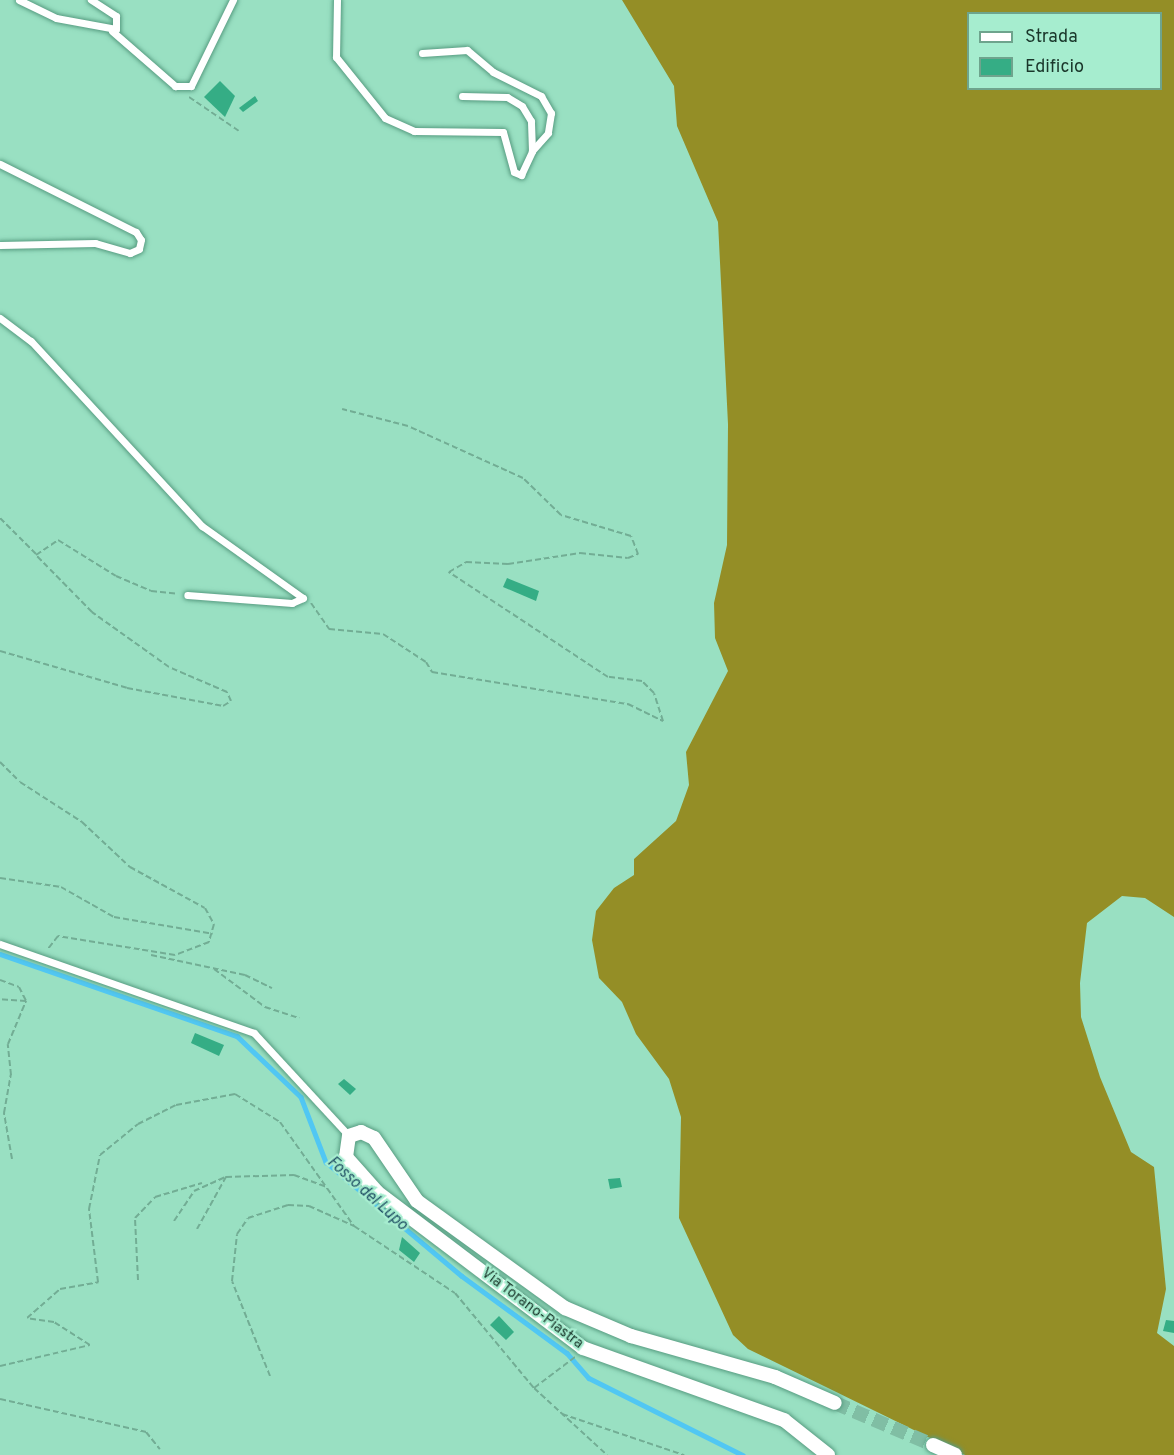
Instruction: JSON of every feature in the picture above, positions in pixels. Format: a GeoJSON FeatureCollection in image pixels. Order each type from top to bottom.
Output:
{"type":"FeatureCollection","features":[{"type":"Feature","properties":{"kind":"street"},"geometry":{"type":"LineString","coordinates":[[349,1136],[361,1132],[374,1138],[417,1200],[565,1308],[631,1336],[775,1377],[835,1403]]}},
{"type":"Feature","properties":{"kind":"street","name":"Via Torano-Piastra"},"geometry":{"type":"LineString","coordinates":[[349,1136],[346,1157],[377,1192],[583,1348],[784,1420],[828,1455]]}},
{"type":"Feature","properties":{"kind":"street"},"geometry":{"type":"LineString","coordinates":[[933,1445],[955,1455]]}},
{"type":"Feature","properties":{"kind":"lane"},"geometry":{"type":"LineString","coordinates":[[19,0],[56,18],[112,31],[175,86],[191,86],[201,74],[214,32],[233,0]]}},
{"type":"Feature","properties":{"kind":"lane"},"geometry":{"type":"LineString","coordinates":[[91,0],[111,13]]}},
{"type":"Feature","properties":{"kind":"lane"},"geometry":{"type":"LineString","coordinates":[[101,0],[118,24],[112,31]]}},
{"type":"Feature","properties":{"kind":"lane"},"geometry":{"type":"LineString","coordinates":[[337,0],[336,57],[385,118],[414,131],[503,132],[514,172],[521,175],[532,151],[548,133],[551,113],[541,96],[493,72],[467,50],[422,53]]}},
{"type":"Feature","properties":{"kind":"lane"},"geometry":{"type":"LineString","coordinates":[[462,96],[507,97],[522,106],[531,121],[532,151]]}},
{"type":"Feature","properties":{"kind":"lane"},"geometry":{"type":"LineString","coordinates":[[0,165],[136,232],[141,240],[139,249],[130,253],[95,243],[0,245]]}},
{"type":"Feature","properties":{"kind":"lane"},"geometry":{"type":"LineString","coordinates":[[0,318],[31,341],[202,526],[303,598]]}},
{"type":"Feature","properties":{"kind":"lane"},"geometry":{"type":"LineString","coordinates":[[187,595],[292,603],[303,598]]}},
{"type":"Feature","properties":{"kind":"lane"},"geometry":{"type":"LineString","coordinates":[[0,944],[254,1033],[349,1136]]}},
{"type":"Feature","properties":{"kind":"path"},"geometry":{"type":"LineString","coordinates":[[175,86],[239,130]]}},
{"type":"Feature","properties":{"kind":"path"},"geometry":{"type":"LineString","coordinates":[[303,598],[329,629],[344,635],[383,634],[426,662],[432,672],[587,695],[628,704],[663,721],[654,693],[642,681],[608,677],[449,572],[466,562],[508,564],[580,553],[628,558],[638,554],[631,536],[561,515],[523,478],[408,426],[342,409]]}},
{"type":"Feature","properties":{"kind":"path"},"geometry":{"type":"LineString","coordinates":[[0,518],[92,612],[169,668],[227,692],[231,700],[223,706],[127,688],[0,651]]}},
{"type":"Feature","properties":{"kind":"path"},"geometry":{"type":"LineString","coordinates":[[36,555],[58,540],[116,576],[151,591],[187,595]]}},
{"type":"Feature","properties":{"kind":"path"},"geometry":{"type":"LineString","coordinates":[[0,762],[20,782],[82,822],[130,867],[205,908],[213,933]]}},
{"type":"Feature","properties":{"kind":"path"},"geometry":{"type":"LineString","coordinates":[[0,878],[61,887],[114,916],[213,933]]}},
{"type":"Feature","properties":{"kind":"path"},"geometry":{"type":"LineString","coordinates":[[145,953],[194,951],[213,933]]}},
{"type":"Feature","properties":{"kind":"path"},"geometry":{"type":"LineString","coordinates":[[43,959],[58,936],[211,968],[272,988]]}},
{"type":"Feature","properties":{"kind":"path"},"geometry":{"type":"LineString","coordinates":[[211,968],[265,1007],[299,1018]]}},
{"type":"Feature","properties":{"kind":"path"},"geometry":{"type":"LineString","coordinates":[[0,980],[19,987],[26,1001],[8,1044],[11,1075],[4,1113],[12,1159]]}},
{"type":"Feature","properties":{"kind":"path"},"geometry":{"type":"LineString","coordinates":[[0,999],[26,1001]]}},
{"type":"Feature","properties":{"kind":"path"},"geometry":{"type":"LineString","coordinates":[[0,1366],[90,1345],[54,1322],[27,1318],[60,1289],[98,1282],[89,1209],[94,1175],[100,1155],[138,1124],[200,1097],[235,1094],[280,1122],[354,1226]]}},
{"type":"Feature","properties":{"kind":"path"},"geometry":{"type":"LineString","coordinates":[[138,1280],[135,1218],[155,1197],[205,1182],[256,1172],[294,1175],[327,1187]]}},
{"type":"Feature","properties":{"kind":"path"},"geometry":{"type":"LineString","coordinates":[[197,1229],[226,1177]]}},
{"type":"Feature","properties":{"kind":"path"},"geometry":{"type":"LineString","coordinates":[[174,1221],[205,1182]]}},
{"type":"Feature","properties":{"kind":"path"},"geometry":{"type":"LineString","coordinates":[[270,1376],[232,1281],[237,1234],[248,1218],[288,1204],[309,1206],[354,1226],[455,1293],[534,1388],[607,1455]]}},
{"type":"Feature","properties":{"kind":"path"},"geometry":{"type":"LineString","coordinates":[[534,1388],[568,1366],[578,1354]]}},
{"type":"Feature","properties":{"kind":"path"},"geometry":{"type":"LineString","coordinates":[[0,1399],[146,1432],[160,1449]]}},
{"type":"Feature","properties":{"kind":"path"},"geometry":{"type":"LineString","coordinates":[[559,1413],[684,1455]]}},
{"type":"Feature","properties":{"kind":"shaded area"},"geometry":{"type":"Polygon","coordinates":[[[622,0],[1174,0],[1174,917],[1145,898],[1122,896],[1087,923],[1080,983],[1081,1017],[1100,1077],[1131,1152],[1154,1167],[1166,1289],[1157,1333],[1174,1346],[1174,1455],[965,1455],[748,1349],[733,1335],[679,1218],[681,1117],[669,1079],[636,1034],[622,1002],[599,978],[592,940],[596,911],[614,888],[634,875],[634,859],[676,821],[689,785],[686,752],[728,671],[715,638],[714,603],[727,545],[728,424],[718,222],[677,126],[674,86],[622,0]]]}},
{"type":"Feature","properties":{"kind":"building"},"geometry":{"type":"Polygon","coordinates":[[[220,81],[235,96],[225,117],[204,97],[220,81]]]}},
{"type":"Feature","properties":{"kind":"building"},"geometry":{"type":"Polygon","coordinates":[[[255,96],[258,101],[243,112],[239,108],[255,96]]]}},
{"type":"Feature","properties":{"kind":"building"},"geometry":{"type":"Polygon","coordinates":[[[507,578],[539,591],[536,601],[503,587],[507,578]]]}},
{"type":"Feature","properties":{"kind":"building"},"geometry":{"type":"Polygon","coordinates":[[[195,1033],[224,1045],[219,1056],[191,1043],[195,1033]]]}},
{"type":"Feature","properties":{"kind":"building"},"geometry":{"type":"Polygon","coordinates":[[[344,1079],[356,1089],[350,1095],[338,1084],[344,1079]]]}},
{"type":"Feature","properties":{"kind":"building"},"geometry":{"type":"Polygon","coordinates":[[[620,1178],[622,1187],[610,1189],[608,1179],[620,1178]]]}},
{"type":"Feature","properties":{"kind":"building"},"geometry":{"type":"Polygon","coordinates":[[[402,1237],[420,1253],[414,1262],[399,1250],[402,1237]]]}},
{"type":"Feature","properties":{"kind":"building"},"geometry":{"type":"Polygon","coordinates":[[[499,1316],[514,1332],[506,1340],[490,1325],[499,1316]]]}},
{"type":"Feature","properties":{"kind":"building"},"geometry":{"type":"Polygon","coordinates":[[[1166,1320],[1174,1321],[1174,1333],[1163,1331],[1166,1320]]]}},
{"type":"Feature","properties":{"kind":"waterway","name":"Fosso del Lupo"},"geometry":{"type":"LineString","coordinates":[[0,954],[237,1036],[301,1097],[326,1162],[462,1276],[567,1353],[589,1378],[743,1455]]}},
{"type":"Feature","properties":{"kind":"tunnel"},"geometry":{"type":"LineString","coordinates":[[835,1403],[933,1445]]}}]}
